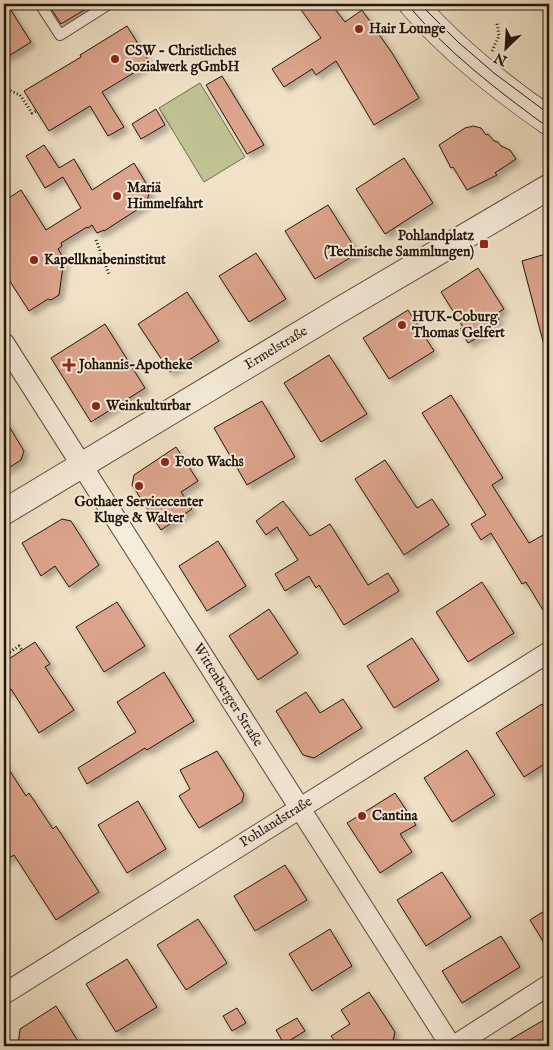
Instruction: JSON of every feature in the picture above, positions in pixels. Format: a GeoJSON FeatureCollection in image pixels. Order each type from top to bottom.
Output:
{"type":"FeatureCollection","features":[{"type":"Feature","properties":{"kind":"main road"},"geometry":{"type":"LineString","coordinates":[[415,4],[454,46],[478,67],[549,121]]}},
{"type":"Feature","properties":{"kind":"street","name":"Ermelstraße"},"geometry":{"type":"LineString","coordinates":[[4,512],[549,186]]}},
{"type":"Feature","properties":{"kind":"street","name":"Wittenberger Straße"},"geometry":{"type":"LineString","coordinates":[[4,343],[299,808],[453,1046]]}},
{"type":"Feature","properties":{"kind":"street","name":"Pohlandstraße"},"geometry":{"type":"LineString","coordinates":[[4,994],[549,652]]}},
{"type":"Feature","properties":{"kind":"street"},"geometry":{"type":"LineString","coordinates":[[453,1046],[549,985]]}},
{"type":"Feature","properties":{"kind":"lane"},"geometry":{"type":"LineString","coordinates":[[40,4],[60,35],[109,4]]}},
{"type":"Feature","properties":{"kind":"path"},"geometry":{"type":"LineString","coordinates":[[4,88],[20,95],[32,113],[36,111]]}},
{"type":"Feature","properties":{"kind":"path"},"geometry":{"type":"LineString","coordinates":[[96,240],[109,274]]}},
{"type":"Feature","properties":{"kind":"path"},"geometry":{"type":"LineString","coordinates":[[4,656],[19,646],[22,650]]}},
{"type":"Feature","properties":{"kind":"green space"},"geometry":{"type":"Polygon","coordinates":[[[200,83],[245,157],[204,182],[159,108],[200,83]]]}},
{"type":"Feature","properties":{"kind":"building"},"geometry":{"type":"Polygon","coordinates":[[[4,4],[7,4],[31,42],[4,59],[4,4]]]}},
{"type":"Feature","properties":{"kind":"building"},"geometry":{"type":"Polygon","coordinates":[[[48,4],[94,4],[61,24],[48,4]]]}},
{"type":"Feature","properties":{"kind":"building"},"geometry":{"type":"Polygon","coordinates":[[[297,4],[331,4],[345,22],[362,10],[392,53],[419,98],[374,125],[336,61],[316,75],[312,69],[284,87],[272,69],[321,38],[297,4]]]}},
{"type":"Feature","properties":{"kind":"building"},"geometry":{"type":"Polygon","coordinates":[[[127,26],[150,63],[102,92],[124,127],[108,136],[90,106],[49,131],[24,91],[81,57],[80,55],[127,26]]]}},
{"type":"Feature","properties":{"kind":"building"},"geometry":{"type":"Polygon","coordinates":[[[222,76],[264,145],[247,154],[206,85],[222,76]]]}},
{"type":"Feature","properties":{"kind":"building"},"geometry":{"type":"Polygon","coordinates":[[[156,109],[165,125],[141,139],[132,124],[156,109]]]}},
{"type":"Feature","properties":{"kind":"building"},"geometry":{"type":"Polygon","coordinates":[[[473,126],[481,128],[486,135],[488,134],[494,141],[510,150],[516,159],[495,173],[497,175],[467,190],[453,167],[451,168],[439,145],[465,128],[473,126]]]}},
{"type":"Feature","properties":{"kind":"building"},"geometry":{"type":"Polygon","coordinates":[[[44,145],[59,168],[74,159],[92,190],[134,163],[150,190],[146,204],[104,231],[97,233],[92,225],[61,243],[62,246],[58,249],[64,259],[59,295],[51,300],[48,299],[29,311],[4,272],[4,201],[21,190],[46,230],[81,208],[63,177],[45,188],[26,156],[44,145]]]}},
{"type":"Feature","properties":{"kind":"building"},"geometry":{"type":"Polygon","coordinates":[[[404,158],[433,203],[385,234],[356,189],[404,158]]]}},
{"type":"Feature","properties":{"kind":"building"},"geometry":{"type":"Polygon","coordinates":[[[328,205],[358,253],[315,279],[285,231],[328,205]]]}},
{"type":"Feature","properties":{"kind":"building"},"geometry":{"type":"Polygon","coordinates":[[[256,253],[286,299],[249,322],[219,276],[256,253]]]}},
{"type":"Feature","properties":{"kind":"building"},"geometry":{"type":"Polygon","coordinates":[[[549,253],[549,344],[544,345],[522,261],[549,253]]]}},
{"type":"Feature","properties":{"kind":"building"},"geometry":{"type":"Polygon","coordinates":[[[478,268],[504,309],[496,314],[499,320],[485,329],[487,332],[468,343],[460,329],[463,327],[441,292],[478,268]]]}},
{"type":"Feature","properties":{"kind":"building"},"geometry":{"type":"Polygon","coordinates":[[[187,292],[219,341],[170,372],[138,324],[187,292]]]}},
{"type":"Feature","properties":{"kind":"building"},"geometry":{"type":"Polygon","coordinates":[[[408,310],[434,351],[389,379],[363,338],[408,310]]]}},
{"type":"Feature","properties":{"kind":"building"},"geometry":{"type":"Polygon","coordinates":[[[105,324],[145,388],[91,422],[51,358],[105,324]]]}},
{"type":"Feature","properties":{"kind":"building"},"geometry":{"type":"Polygon","coordinates":[[[329,355],[367,414],[321,442],[284,383],[329,355]]]}},
{"type":"Feature","properties":{"kind":"building"},"geometry":{"type":"Polygon","coordinates":[[[451,395],[503,478],[492,485],[529,543],[543,535],[549,545],[549,620],[526,582],[522,584],[491,533],[481,540],[471,524],[486,515],[422,413],[451,395]]]}},
{"type":"Feature","properties":{"kind":"building"},"geometry":{"type":"Polygon","coordinates":[[[262,401],[295,457],[247,485],[214,428],[262,401]]]}},
{"type":"Feature","properties":{"kind":"building"},"geometry":{"type":"Polygon","coordinates":[[[4,418],[24,451],[21,460],[4,471],[4,418]]]}},
{"type":"Feature","properties":{"kind":"building"},"geometry":{"type":"Polygon","coordinates":[[[176,447],[198,481],[181,492],[192,509],[161,530],[132,485],[134,475],[176,447]]]}},
{"type":"Feature","properties":{"kind":"building"},"geometry":{"type":"Polygon","coordinates":[[[385,460],[417,508],[432,499],[449,525],[404,555],[355,479],[385,460]]]}},
{"type":"Feature","properties":{"kind":"building"},"geometry":{"type":"Polygon","coordinates":[[[283,501],[310,536],[330,524],[368,585],[388,573],[399,591],[344,625],[319,585],[316,588],[309,576],[285,591],[275,574],[298,560],[277,527],[266,535],[256,521],[283,501]]]}},
{"type":"Feature","properties":{"kind":"building"},"geometry":{"type":"Polygon","coordinates":[[[62,519],[71,521],[99,565],[69,587],[55,566],[41,576],[22,543],[62,519]]]}},
{"type":"Feature","properties":{"kind":"building"},"geometry":{"type":"Polygon","coordinates":[[[218,541],[246,586],[207,611],[179,566],[218,541]]]}},
{"type":"Feature","properties":{"kind":"building"},"geometry":{"type":"Polygon","coordinates":[[[482,582],[514,633],[468,662],[436,612],[482,582]]]}},
{"type":"Feature","properties":{"kind":"building"},"geometry":{"type":"Polygon","coordinates":[[[117,602],[145,646],[104,672],[76,627],[117,602]]]}},
{"type":"Feature","properties":{"kind":"building"},"geometry":{"type":"Polygon","coordinates":[[[269,609],[298,653],[258,680],[229,636],[269,609]]]}},
{"type":"Feature","properties":{"kind":"building"},"geometry":{"type":"Polygon","coordinates":[[[412,638],[439,680],[394,708],[367,666],[412,638]]]}},
{"type":"Feature","properties":{"kind":"building"},"geometry":{"type":"Polygon","coordinates":[[[35,642],[50,664],[45,667],[74,710],[39,733],[11,689],[4,694],[4,662],[35,642]]]}},
{"type":"Feature","properties":{"kind":"building"},"geometry":{"type":"Polygon","coordinates":[[[164,672],[194,721],[147,750],[145,748],[87,784],[78,768],[136,732],[117,702],[164,672]]]}},
{"type":"Feature","properties":{"kind":"building"},"geometry":{"type":"Polygon","coordinates":[[[306,692],[320,713],[343,699],[362,728],[314,758],[303,755],[276,711],[306,692]]]}},
{"type":"Feature","properties":{"kind":"building"},"geometry":{"type":"Polygon","coordinates":[[[542,704],[549,716],[549,761],[524,777],[496,733],[542,704]]]}},
{"type":"Feature","properties":{"kind":"building"},"geometry":{"type":"Polygon","coordinates":[[[467,750],[495,795],[452,822],[424,778],[467,750]]]}},
{"type":"Feature","properties":{"kind":"building"},"geometry":{"type":"Polygon","coordinates":[[[217,751],[244,794],[242,802],[199,828],[179,796],[190,789],[180,770],[217,751]]]}},
{"type":"Feature","properties":{"kind":"building"},"geometry":{"type":"Polygon","coordinates":[[[4,762],[26,796],[29,793],[53,829],[56,826],[99,892],[56,920],[14,855],[4,861],[4,762]]]}},
{"type":"Feature","properties":{"kind":"building"},"geometry":{"type":"Polygon","coordinates":[[[395,793],[416,825],[400,834],[412,852],[380,873],[347,823],[395,793]]]}},
{"type":"Feature","properties":{"kind":"building"},"geometry":{"type":"Polygon","coordinates":[[[138,801],[166,849],[127,873],[98,825],[138,801]]]}},
{"type":"Feature","properties":{"kind":"building"},"geometry":{"type":"Polygon","coordinates":[[[285,865],[307,900],[255,931],[234,896],[285,865]]]}},
{"type":"Feature","properties":{"kind":"building"},"geometry":{"type":"Polygon","coordinates":[[[442,872],[471,917],[426,946],[397,900],[442,872]]]}},
{"type":"Feature","properties":{"kind":"building"},"geometry":{"type":"Polygon","coordinates":[[[549,908],[549,951],[530,920],[549,908]]]}},
{"type":"Feature","properties":{"kind":"building"},"geometry":{"type":"Polygon","coordinates":[[[198,919],[227,963],[186,990],[157,945],[198,919]]]}},
{"type":"Feature","properties":{"kind":"building"},"geometry":{"type":"Polygon","coordinates":[[[330,929],[352,966],[312,991],[289,954],[330,929]]]}},
{"type":"Feature","properties":{"kind":"building"},"geometry":{"type":"Polygon","coordinates":[[[501,936],[520,967],[462,1003],[442,971],[501,936]]]}},
{"type":"Feature","properties":{"kind":"building"},"geometry":{"type":"Polygon","coordinates":[[[127,959],[157,1007],[116,1032],[86,984],[127,959]]]}},
{"type":"Feature","properties":{"kind":"building"},"geometry":{"type":"Polygon","coordinates":[[[369,992],[395,1032],[392,1046],[338,1046],[331,1036],[350,1024],[341,1010],[369,992]]]}},
{"type":"Feature","properties":{"kind":"building"},"geometry":{"type":"Polygon","coordinates":[[[56,1006],[81,1046],[18,1046],[20,1029],[56,1006]]]}},
{"type":"Feature","properties":{"kind":"building"},"geometry":{"type":"Polygon","coordinates":[[[237,1008],[246,1023],[232,1031],[223,1016],[237,1008]]]}},
{"type":"Feature","properties":{"kind":"building"},"geometry":{"type":"Polygon","coordinates":[[[549,1017],[549,1046],[499,1046],[549,1017]]]}},
{"type":"Feature","properties":{"kind":"building"},"geometry":{"type":"Polygon","coordinates":[[[297,1018],[305,1031],[284,1044],[276,1030],[297,1018]]]}},
{"type":"Feature","properties":{"kind":"tram line"},"geometry":{"type":"LineString","coordinates":[[407,4],[422,22],[456,55],[549,128]]}},
{"type":"Feature","properties":{"kind":"tram line"},"geometry":{"type":"LineString","coordinates":[[420,4],[458,42],[494,73],[549,114]]}},
{"type":"Feature","properties":{"kind":"place","name":"Hair Lounge"},"geometry":{"type":"Point","coordinates":[359,29]}},
{"type":"Feature","properties":{"kind":"place","name":"CSW - Christliches Sozialwerk gGmbH"},"geometry":{"type":"Point","coordinates":[115,59]}},
{"type":"Feature","properties":{"kind":"place","name":"Mariä Himmelfahrt"},"geometry":{"type":"Point","coordinates":[117,196]}},
{"type":"Feature","properties":{"kind":"place","name":"Pohlandplatz (Technische Sammlungen)"},"geometry":{"type":"Point","coordinates":[484,244]}},
{"type":"Feature","properties":{"kind":"place","name":"Kapellknabeninstitut"},"geometry":{"type":"Point","coordinates":[34,260]}},
{"type":"Feature","properties":{"kind":"place","name":"HUK-Coburg Thomas Gelfert"},"geometry":{"type":"Point","coordinates":[402,325]}},
{"type":"Feature","properties":{"kind":"place","name":"Johannis-Apotheke"},"geometry":{"type":"Point","coordinates":[69,365]}},
{"type":"Feature","properties":{"kind":"place","name":"Weinkulturbar"},"geometry":{"type":"Point","coordinates":[96,406]}},
{"type":"Feature","properties":{"kind":"place","name":"Foto Wachs"},"geometry":{"type":"Point","coordinates":[165,462]}},
{"type":"Feature","properties":{"kind":"place","name":"Gothaer Servicecenter Kluge & Walter"},"geometry":{"type":"Point","coordinates":[139,486]}},
{"type":"Feature","properties":{"kind":"place","name":"Cantina"},"geometry":{"type":"Point","coordinates":[362,816]}}]}
